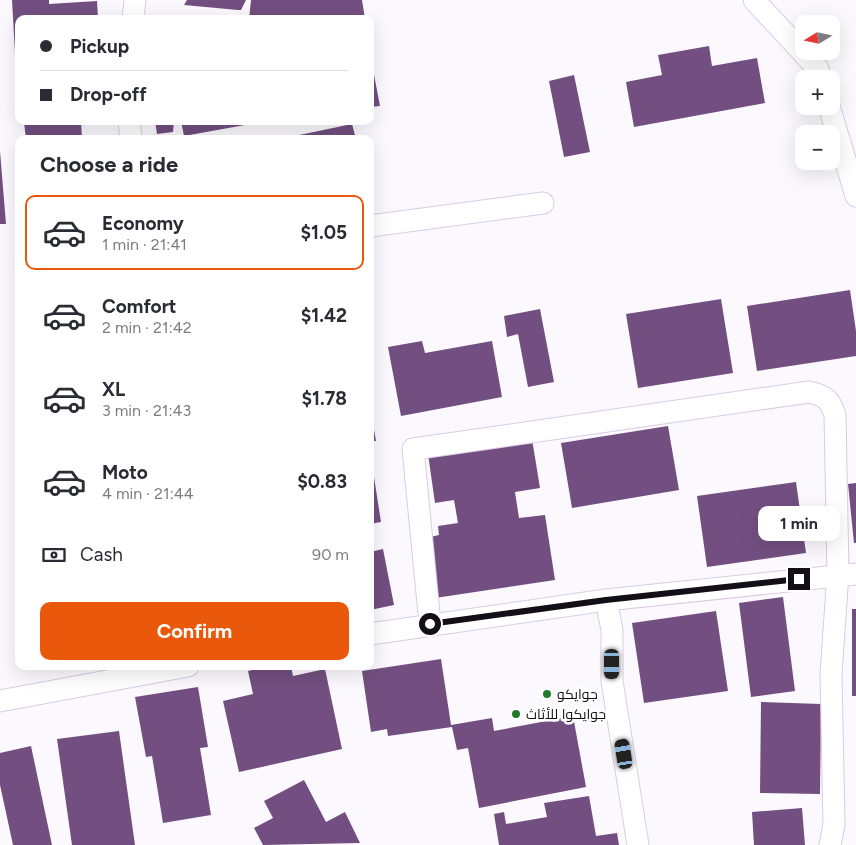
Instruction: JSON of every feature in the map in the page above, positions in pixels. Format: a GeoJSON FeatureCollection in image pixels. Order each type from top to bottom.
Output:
{"type":"FeatureCollection","features":[{"type":"Feature","properties":{"kind":"street"},"geometry":{"type":"LineString","coordinates":[[133,15],[135,0]]}},
{"type":"Feature","properties":{"kind":"street"},"geometry":{"type":"LineString","coordinates":[[754,0],[818,70]]}},
{"type":"Feature","properties":{"kind":"street"},"geometry":{"type":"LineString","coordinates":[[832,115],[856,196]]}},
{"type":"Feature","properties":{"kind":"street"},"geometry":{"type":"LineString","coordinates":[[374,225],[543,203]]}},
{"type":"Feature","properties":{"kind":"street"},"geometry":{"type":"LineString","coordinates":[[430,624],[413,449],[809,392],[823,394],[832,404],[835,414],[847,574],[830,673],[834,824],[830,845]]}},
{"type":"Feature","properties":{"kind":"street"},"geometry":{"type":"LineString","coordinates":[[374,633],[606,600],[847,574]]}},
{"type":"Feature","properties":{"kind":"street"},"geometry":{"type":"LineString","coordinates":[[606,600],[612,630],[612,681],[638,845]]}},
{"type":"Feature","properties":{"kind":"street"},"geometry":{"type":"LineString","coordinates":[[0,701],[147,670]]}},
{"type":"Feature","properties":{"kind":"building"},"geometry":{"type":"Polygon","coordinates":[[[12,0],[49,0],[49,4],[97,1],[98,15],[15,15],[15,53],[12,0]]]}},
{"type":"Feature","properties":{"kind":"building"},"geometry":{"type":"Polygon","coordinates":[[[187,0],[246,0],[241,10],[238,10],[184,5],[187,0]]]}},
{"type":"Feature","properties":{"kind":"building"},"geometry":{"type":"Polygon","coordinates":[[[251,0],[362,0],[364,15],[249,15],[251,0]]]}},
{"type":"Feature","properties":{"kind":"building"},"geometry":{"type":"Polygon","coordinates":[[[709,46],[712,66],[757,58],[765,103],[634,127],[626,82],[662,75],[658,55],[709,46]]]}},
{"type":"Feature","properties":{"kind":"building"},"geometry":{"type":"Polygon","coordinates":[[[374,75],[380,106],[374,107],[374,75]]]}},
{"type":"Feature","properties":{"kind":"building"},"geometry":{"type":"Polygon","coordinates":[[[574,75],[590,152],[564,157],[549,81],[574,75]]]}},
{"type":"Feature","properties":{"kind":"building"},"geometry":{"type":"Polygon","coordinates":[[[24,125],[81,125],[82,135],[26,135],[24,125]]]}},
{"type":"Feature","properties":{"kind":"building"},"geometry":{"type":"Polygon","coordinates":[[[156,125],[174,125],[173,132],[157,134],[156,125]]]}},
{"type":"Feature","properties":{"kind":"building"},"geometry":{"type":"Polygon","coordinates":[[[182,125],[245,125],[190,135],[184,135],[182,125]]]}},
{"type":"Feature","properties":{"kind":"building"},"geometry":{"type":"Polygon","coordinates":[[[352,125],[355,135],[299,135],[352,125]]]}},
{"type":"Feature","properties":{"kind":"building"},"geometry":{"type":"Polygon","coordinates":[[[0,151],[6,224],[0,224],[0,151]]]}},
{"type":"Feature","properties":{"kind":"building"},"geometry":{"type":"Polygon","coordinates":[[[850,290],[856,331],[856,356],[757,371],[747,306],[850,290]]]}},
{"type":"Feature","properties":{"kind":"building"},"geometry":{"type":"Polygon","coordinates":[[[721,299],[733,373],[638,388],[626,314],[721,299]]]}},
{"type":"Feature","properties":{"kind":"building"},"geometry":{"type":"Polygon","coordinates":[[[540,309],[554,382],[528,387],[518,334],[507,337],[504,316],[540,309]]]}},
{"type":"Feature","properties":{"kind":"building"},"geometry":{"type":"Polygon","coordinates":[[[422,341],[425,353],[492,341],[502,397],[401,416],[388,347],[422,341]]]}},
{"type":"Feature","properties":{"kind":"building"},"geometry":{"type":"Polygon","coordinates":[[[668,426],[679,490],[572,508],[561,443],[668,426]]]}},
{"type":"Feature","properties":{"kind":"building"},"geometry":{"type":"Polygon","coordinates":[[[532,439],[540,488],[515,492],[519,518],[545,515],[555,580],[435,598],[426,538],[439,535],[438,526],[458,523],[454,500],[435,503],[428,454],[532,439]]]}},
{"type":"Feature","properties":{"kind":"building"},"geometry":{"type":"Polygon","coordinates":[[[374,477],[381,522],[374,523],[374,477]]]}},
{"type":"Feature","properties":{"kind":"building"},"geometry":{"type":"Polygon","coordinates":[[[796,482],[806,553],[707,567],[697,496],[796,482]]]}},
{"type":"Feature","properties":{"kind":"building"},"geometry":{"type":"Polygon","coordinates":[[[856,483],[856,543],[854,543],[848,484],[856,483]]]}},
{"type":"Feature","properties":{"kind":"building"},"geometry":{"type":"Polygon","coordinates":[[[383,549],[394,605],[374,609],[374,551],[383,549]]]}},
{"type":"Feature","properties":{"kind":"building"},"geometry":{"type":"Polygon","coordinates":[[[783,597],[795,691],[751,697],[739,603],[783,597]]]}},
{"type":"Feature","properties":{"kind":"building"},"geometry":{"type":"Polygon","coordinates":[[[852,609],[856,609],[856,696],[852,696],[852,609]]]}},
{"type":"Feature","properties":{"kind":"building"},"geometry":{"type":"Polygon","coordinates":[[[716,611],[728,691],[644,703],[632,623],[716,611]]]}},
{"type":"Feature","properties":{"kind":"building"},"geometry":{"type":"Polygon","coordinates":[[[441,659],[451,725],[492,718],[494,731],[573,716],[586,787],[479,808],[468,748],[457,750],[452,727],[388,736],[387,729],[371,732],[362,671],[441,659]]]}},
{"type":"Feature","properties":{"kind":"building"},"geometry":{"type":"Polygon","coordinates":[[[292,670],[293,676],[325,670],[342,749],[239,772],[223,701],[253,694],[248,671],[292,670]]]}},
{"type":"Feature","properties":{"kind":"building"},"geometry":{"type":"Polygon","coordinates":[[[198,687],[208,747],[200,748],[211,815],[163,823],[152,756],[146,757],[135,697],[198,687]]]}},
{"type":"Feature","properties":{"kind":"building"},"geometry":{"type":"Polygon","coordinates":[[[761,702],[821,704],[820,794],[760,793],[761,702]]]}},
{"type":"Feature","properties":{"kind":"building"},"geometry":{"type":"Polygon","coordinates":[[[119,731],[135,845],[72,845],[57,739],[119,731]]]}},
{"type":"Feature","properties":{"kind":"building"},"geometry":{"type":"Polygon","coordinates":[[[31,746],[52,845],[13,845],[0,785],[0,753],[31,746]]]}},
{"type":"Feature","properties":{"kind":"building"},"geometry":{"type":"Polygon","coordinates":[[[304,780],[326,822],[345,812],[360,843],[263,845],[254,828],[273,818],[264,801],[304,780]]]}},
{"type":"Feature","properties":{"kind":"building"},"geometry":{"type":"Polygon","coordinates":[[[589,796],[596,836],[617,833],[619,845],[499,845],[494,814],[504,812],[506,824],[547,817],[544,803],[589,796]]]}},
{"type":"Feature","properties":{"kind":"building"},"geometry":{"type":"Polygon","coordinates":[[[802,808],[805,845],[754,845],[752,812],[802,808]]]}},
{"type":"Feature","properties":{"kind":"place","name":"جوايكو"},"geometry":{"type":"Point","coordinates":[547,694]}},
{"type":"Feature","properties":{"kind":"place","name":"جوايكوا للأثاث"},"geometry":{"type":"Point","coordinates":[516,714]}},
{"type":"Feature","properties":{"kind":"route"},"geometry":{"type":"LineString","coordinates":[[430,624],[606,600],[799,579]]}}]}
